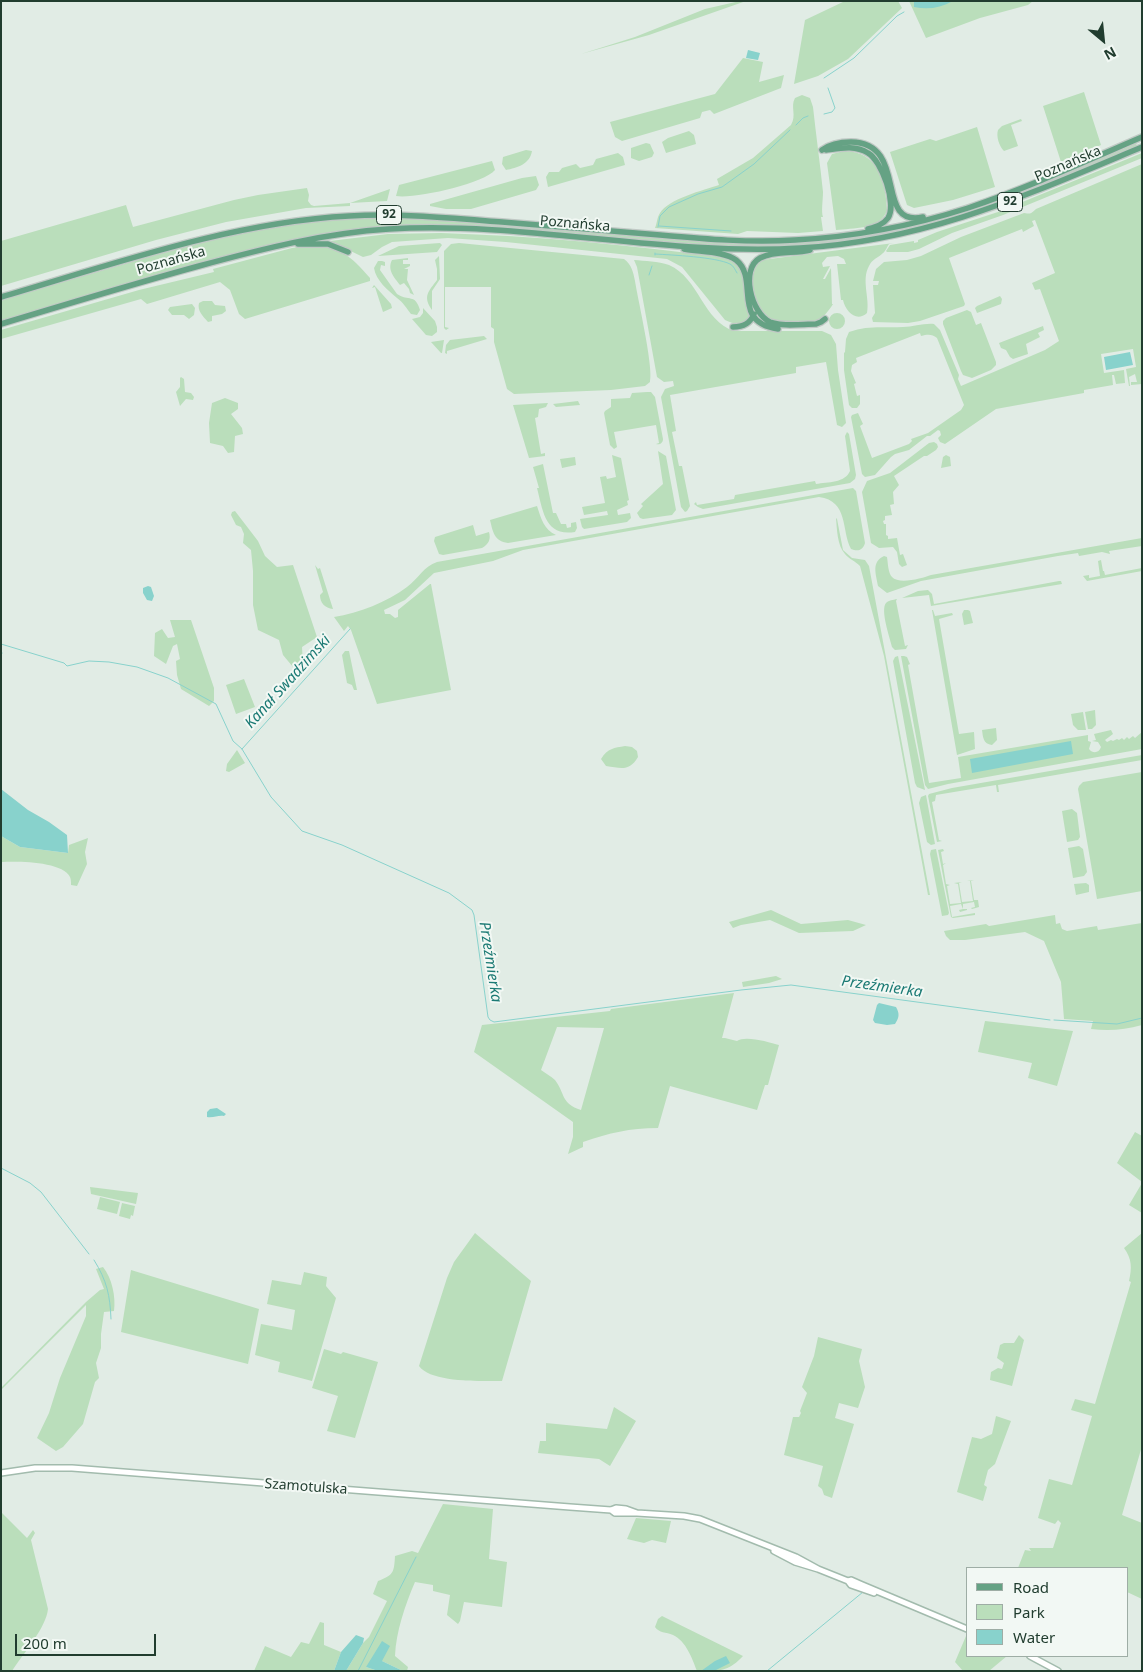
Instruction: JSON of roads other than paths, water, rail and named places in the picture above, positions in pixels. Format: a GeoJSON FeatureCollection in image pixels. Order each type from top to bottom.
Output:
{"type":"FeatureCollection","features":[{"type":"Feature","properties":{"kind":"main road","name":"Poznańska"},"geometry":{"type":"LineString","coordinates":[[1,297],[218,236],[275,224],[334,217],[425,216],[686,238],[746,241],[796,240],[854,234],[950,214],[1023,188],[1142,137]]}},
{"type":"Feature","properties":{"kind":"main road"},"geometry":{"type":"LineString","coordinates":[[854,234],[878,226],[889,217],[890,206],[886,183],[880,166],[871,155],[849,148],[822,150],[832,145],[858,143],[876,151],[886,164],[895,203],[903,216],[914,218],[950,214]]}},
{"type":"Feature","properties":{"kind":"main road","name":"Poznańska"},"geometry":{"type":"LineString","coordinates":[[1,324],[150,280],[289,243],[356,232],[432,228],[500,230],[747,249],[826,246],[897,235],[970,216],[1046,187],[1142,146]]}},
{"type":"Feature","properties":{"kind":"main road"},"geometry":{"type":"LineString","coordinates":[[289,243],[328,244],[348,252]]}},
{"type":"Feature","properties":{"kind":"main road"},"geometry":{"type":"LineString","coordinates":[[667,244],[728,257],[736,261],[745,274],[748,301],[754,316],[765,326],[778,329]]}},
{"type":"Feature","properties":{"kind":"main road"},"geometry":{"type":"LineString","coordinates":[[825,319],[817,324],[779,324],[763,318],[755,307],[750,276],[757,260],[771,255],[802,252],[826,246]]}},
{"type":"Feature","properties":{"kind":"main road"},"geometry":{"type":"LineString","coordinates":[[734,327],[745,325],[751,321],[754,316],[755,307]]}},
{"type":"Feature","properties":{"kind":"street","name":"Szamotulska"},"geometry":{"type":"LineString","coordinates":[[1,1473],[35,1468],[72,1468],[611,1510],[616,1508],[636,1512],[684,1516],[700,1520],[805,1561],[818,1569],[848,1581],[851,1585],[858,1588],[881,1594],[966,1629]]}},
{"type":"Feature","properties":{"kind":"street"},"geometry":{"type":"LineString","coordinates":[[1032,1657],[1058,1671]]}},
{"type":"Feature","properties":{"kind":"water"},"geometry":{"type":"Polygon","coordinates":[[[914,1],[953,1],[939,7],[924,8],[914,7],[914,1]]]}},
{"type":"Feature","properties":{"kind":"water"},"geometry":{"type":"Polygon","coordinates":[[[748,50],[760,53],[758,60],[746,58],[748,50]]]}},
{"type":"Feature","properties":{"kind":"water"},"geometry":{"type":"Polygon","coordinates":[[[1130,352],[1133,365],[1106,370],[1104,357],[1130,352]]]}},
{"type":"Feature","properties":{"kind":"water"},"geometry":{"type":"Polygon","coordinates":[[[151,587],[154,596],[152,601],[147,600],[143,593],[143,588],[151,587]]]}},
{"type":"Feature","properties":{"kind":"water"},"geometry":{"type":"Polygon","coordinates":[[[1071,741],[1073,754],[972,773],[970,759],[1071,741]]]}},
{"type":"Feature","properties":{"kind":"water"},"geometry":{"type":"Polygon","coordinates":[[[1,789],[28,810],[67,835],[68,853],[20,847],[1,836],[1,789]]]}},
{"type":"Feature","properties":{"kind":"water"},"geometry":{"type":"Polygon","coordinates":[[[879,1003],[896,1007],[899,1016],[895,1024],[875,1023],[873,1020],[879,1003]]]}},
{"type":"Feature","properties":{"kind":"water"},"geometry":{"type":"Polygon","coordinates":[[[217,1108],[226,1114],[224,1116],[207,1117],[207,1112],[210,1109],[217,1108]]]}},
{"type":"Feature","properties":{"kind":"water"},"geometry":{"type":"Polygon","coordinates":[[[356,1635],[364,1638],[363,1643],[346,1671],[334,1671],[341,1652],[356,1635]]]}},
{"type":"Feature","properties":{"kind":"water"},"geometry":{"type":"Polygon","coordinates":[[[382,1641],[390,1646],[382,1661],[403,1671],[378,1671],[366,1667],[382,1641]]]}},
{"type":"Feature","properties":{"kind":"water"},"geometry":{"type":"Polygon","coordinates":[[[726,1656],[730,1663],[714,1671],[701,1671],[715,1661],[726,1656]]]}},
{"type":"Feature","properties":{"kind":"waterway","name":"Kanał Swadzimski"},"geometry":{"type":"LineString","coordinates":[[824,78],[854,58],[897,16],[904,12]]}},
{"type":"Feature","properties":{"kind":"waterway","name":"Kanał Swadzimski"},"geometry":{"type":"LineString","coordinates":[[824,114],[832,112],[835,108],[828,88]]}},
{"type":"Feature","properties":{"kind":"waterway","name":"Kanał Swadzimski"},"geometry":{"type":"LineString","coordinates":[[796,125],[808,116]]}},
{"type":"Feature","properties":{"kind":"waterway","name":"Kanał Swadzimski"},"geometry":{"type":"LineString","coordinates":[[658,227],[660,216],[669,207],[698,194],[722,187],[754,164],[790,130]]}},
{"type":"Feature","properties":{"kind":"waterway"},"geometry":{"type":"LineString","coordinates":[[659,226],[731,231]]}},
{"type":"Feature","properties":{"kind":"waterway"},"geometry":{"type":"LineString","coordinates":[[655,254],[715,260],[731,265],[737,273]]}},
{"type":"Feature","properties":{"kind":"waterway","name":"Kanał Swadzimski"},"geometry":{"type":"LineString","coordinates":[[649,275],[652,266]]}},
{"type":"Feature","properties":{"kind":"waterway","name":"Kanał Swadzimski"},"geometry":{"type":"LineString","coordinates":[[242,749],[350,629]]}},
{"type":"Feature","properties":{"kind":"waterway","name":"Przeźmierka"},"geometry":{"type":"LineString","coordinates":[[1,644],[64,663],[67,666],[89,661],[137,667],[168,678],[216,704],[233,741],[242,749],[271,797],[302,831],[342,845],[449,893],[472,910],[488,1017],[494,1022],[791,985],[1050,1020]]}},
{"type":"Feature","properties":{"kind":"waterway","name":"Przeźmierka"},"geometry":{"type":"LineString","coordinates":[[1054,1020],[1117,1024],[1142,1018]]}},
{"type":"Feature","properties":{"kind":"waterway"},"geometry":{"type":"LineString","coordinates":[[1,1168],[30,1183],[41,1192],[89,1254]]}},
{"type":"Feature","properties":{"kind":"waterway"},"geometry":{"type":"LineString","coordinates":[[94,1260],[107,1288],[111,1319]]}},
{"type":"Feature","properties":{"kind":"waterway"},"geometry":{"type":"LineString","coordinates":[[358,1671],[416,1557]]}},
{"type":"Feature","properties":{"kind":"waterway"},"geometry":{"type":"LineString","coordinates":[[767,1671],[863,1592]]}}]}
